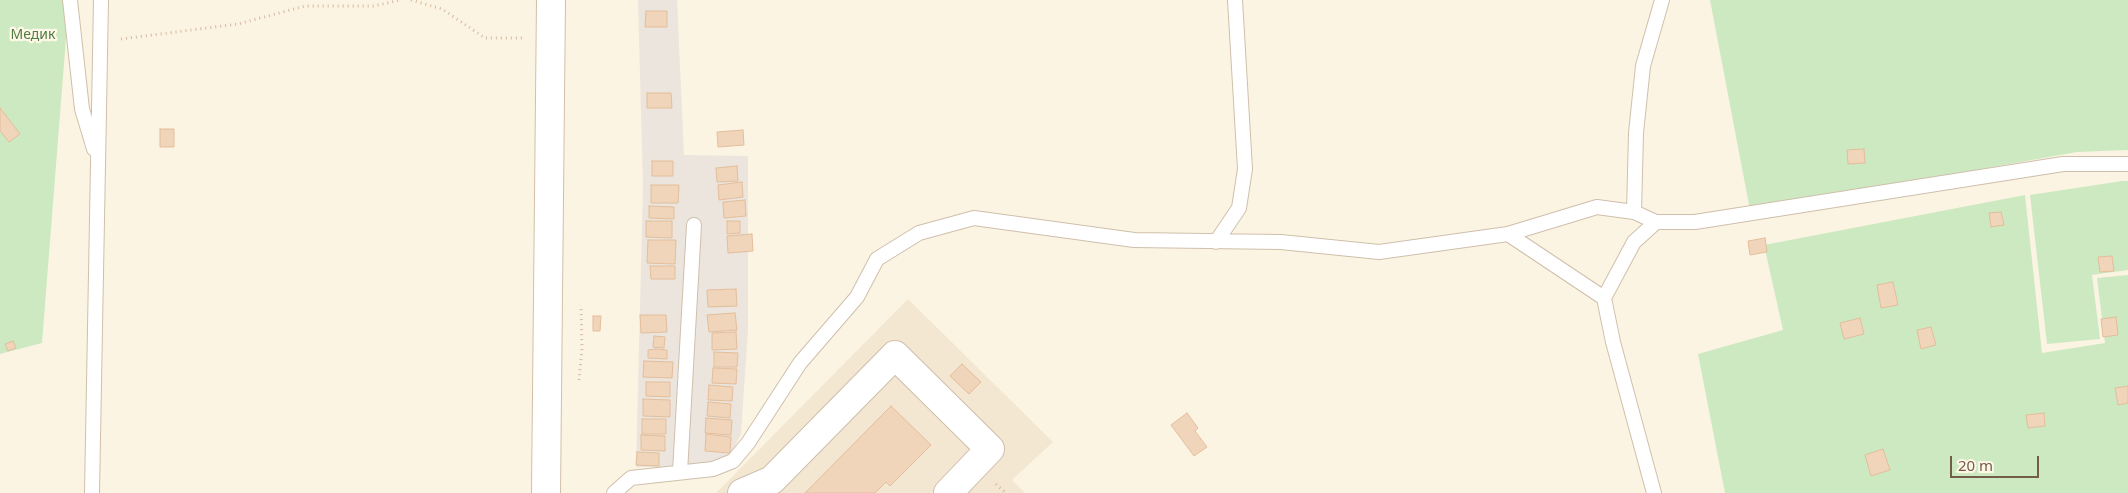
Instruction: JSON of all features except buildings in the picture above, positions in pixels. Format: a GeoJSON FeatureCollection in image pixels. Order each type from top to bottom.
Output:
{"type":"FeatureCollection","features":[{"type":"Feature","properties":{"kind":"street"},"geometry":{"type":"LineString","coordinates":[[546,493],[551,0]]}},
{"type":"Feature","properties":{"kind":"street"},"geometry":{"type":"LineString","coordinates":[[742,493],[772,480],[895,355],[990,449],[948,493]]}},
{"type":"Feature","properties":{"kind":"lane"},"geometry":{"type":"LineString","coordinates":[[70,0],[82,108],[98,162]]}},
{"type":"Feature","properties":{"kind":"lane"},"geometry":{"type":"LineString","coordinates":[[92,493],[100,0]]}},
{"type":"Feature","properties":{"kind":"lane"},"geometry":{"type":"LineString","coordinates":[[1216,242],[1240,208],[1245,170],[1235,0]]}},
{"type":"Feature","properties":{"kind":"lane"},"geometry":{"type":"LineString","coordinates":[[1634,212],[1636,133],[1643,66],[1662,0]]}},
{"type":"Feature","properties":{"kind":"lane"},"geometry":{"type":"LineString","coordinates":[[614,493],[631,478],[713,468],[733,461],[748,442],[800,363],[857,297],[877,260],[918,233],[974,218],[1134,240],[1280,242],[1379,252],[1508,234],[1597,207],[1634,212],[1656,222],[1695,222],[2063,164],[2128,164]]}},
{"type":"Feature","properties":{"kind":"lane"},"geometry":{"type":"LineString","coordinates":[[1654,493],[1613,342],[1604,298],[1634,242],[1656,222]]}},
{"type":"Feature","properties":{"kind":"lane"},"geometry":{"type":"LineString","coordinates":[[680,472],[694,224]]}},
{"type":"Feature","properties":{"kind":"lane"},"geometry":{"type":"LineString","coordinates":[[1508,234],[1604,298]]}},
{"type":"Feature","properties":{"kind":"path"},"geometry":{"type":"LineString","coordinates":[[100,41],[238,24],[304,6],[373,6],[401,0]]}},
{"type":"Feature","properties":{"kind":"path"},"geometry":{"type":"LineString","coordinates":[[411,0],[442,9],[485,38],[551,37]]}},
{"type":"Feature","properties":{"kind":"shaded area"},"geometry":{"type":"Polygon","coordinates":[[[638,0],[677,0],[684,155],[748,156],[748,329],[741,434],[727,462],[636,467],[643,186],[638,0]]]}},
{"type":"Feature","properties":{"kind":"shaded area"},"geometry":{"type":"Polygon","coordinates":[[[908,299],[1053,442],[1012,480],[1025,493],[716,493],[908,299]]]}},
{"type":"Feature","properties":{"kind":"green space","name":"Медик"},"geometry":{"type":"Polygon","coordinates":[[[0,0],[69,0],[42,343],[0,354],[0,0]]]}},
{"type":"Feature","properties":{"kind":"green space"},"geometry":{"type":"Polygon","coordinates":[[[1710,0],[2128,0],[2128,150],[2077,152],[1750,210],[1710,0]]]}},
{"type":"Feature","properties":{"kind":"green space"},"geometry":{"type":"Polygon","coordinates":[[[2128,181],[2128,270],[2092,275],[2100,339],[2047,344],[2030,195],[2128,181]]]}},
{"type":"Feature","properties":{"kind":"green space"},"geometry":{"type":"Polygon","coordinates":[[[2025,195],[2042,353],[2105,343],[2097,278],[2128,275],[2128,493],[1725,493],[1698,354],[1783,330],[1764,245],[2025,195]]]}}]}
